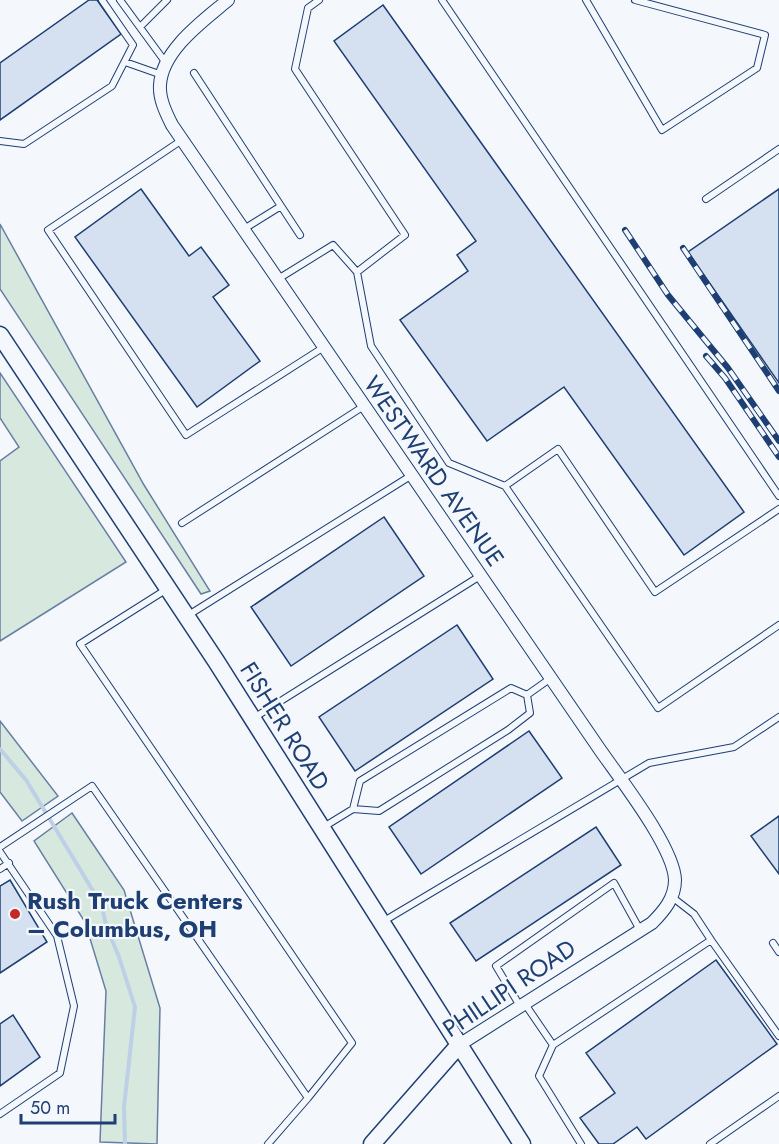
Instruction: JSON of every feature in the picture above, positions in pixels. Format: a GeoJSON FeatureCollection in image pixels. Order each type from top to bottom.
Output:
{"type":"FeatureCollection","features":[{"type":"Feature","properties":{"kind":"main road","name":"FISHER ROAD"},"geometry":{"type":"LineString","coordinates":[[1,335],[186,616],[522,1144]]}},
{"type":"Feature","properties":{"kind":"main road","name":"PHILLIPI ROAD"},"geometry":{"type":"LineString","coordinates":[[372,1144],[459,1045]]}},
{"type":"Feature","properties":{"kind":"street"},"geometry":{"type":"LineString","coordinates":[[163,75],[207,17],[228,0]]}},
{"type":"Feature","properties":{"kind":"street","name":"WESTWARD AVENUE"},"geometry":{"type":"LineString","coordinates":[[163,75],[163,106],[182,140],[658,837],[673,865],[675,881]]}},
{"type":"Feature","properties":{"kind":"street","name":"PHILLIPI ROAD"},"geometry":{"type":"LineString","coordinates":[[459,1045],[652,923],[672,897],[675,881]]}},
{"type":"Feature","properties":{"kind":"lane"},"geometry":{"type":"LineString","coordinates":[[0,141],[24,144],[112,86],[133,45],[102,0]]}},
{"type":"Feature","properties":{"kind":"lane"},"geometry":{"type":"LineString","coordinates":[[120,0],[140,27],[163,75]]}},
{"type":"Feature","properties":{"kind":"lane"},"geometry":{"type":"LineString","coordinates":[[140,27],[167,0]]}},
{"type":"Feature","properties":{"kind":"lane"},"geometry":{"type":"LineString","coordinates":[[319,0],[308,8],[294,69],[405,235],[357,272]]}},
{"type":"Feature","properties":{"kind":"lane"},"geometry":{"type":"LineString","coordinates":[[442,0],[779,496]]}},
{"type":"Feature","properties":{"kind":"lane"},"geometry":{"type":"LineString","coordinates":[[586,0],[662,130],[757,68],[765,35],[635,0]]}},
{"type":"Feature","properties":{"kind":"lane"},"geometry":{"type":"LineString","coordinates":[[125,62],[163,75]]}},
{"type":"Feature","properties":{"kind":"lane"},"geometry":{"type":"LineString","coordinates":[[194,73],[300,235]]}},
{"type":"Feature","properties":{"kind":"lane"},"geometry":{"type":"LineString","coordinates":[[182,140],[48,230],[186,435],[324,347]]}},
{"type":"Feature","properties":{"kind":"lane"},"geometry":{"type":"LineString","coordinates":[[706,199],[779,149]]}},
{"type":"Feature","properties":{"kind":"lane"},"geometry":{"type":"LineString","coordinates":[[243,229],[281,206]]}},
{"type":"Feature","properties":{"kind":"lane"},"geometry":{"type":"LineString","coordinates":[[278,279],[333,245],[357,272],[371,346],[449,463],[505,486],[658,708],[779,624]]}},
{"type":"Feature","properties":{"kind":"lane"},"geometry":{"type":"LineString","coordinates":[[182,523],[364,406]]}},
{"type":"Feature","properties":{"kind":"lane"},"geometry":{"type":"LineString","coordinates":[[505,486],[558,449],[655,592],[779,509]]}},
{"type":"Feature","properties":{"kind":"lane"},"geometry":{"type":"LineString","coordinates":[[186,616],[412,475]]}},
{"type":"Feature","properties":{"kind":"lane"},"geometry":{"type":"LineString","coordinates":[[252,719],[481,576]]}},
{"type":"Feature","properties":{"kind":"lane"},"geometry":{"type":"LineString","coordinates":[[168,589],[80,644],[352,1042],[268,1144]]}},
{"type":"Feature","properties":{"kind":"lane"},"geometry":{"type":"LineString","coordinates":[[527,695],[551,678]]}},
{"type":"Feature","properties":{"kind":"lane"},"geometry":{"type":"LineString","coordinates":[[353,808],[360,781],[511,688],[527,695]]}},
{"type":"Feature","properties":{"kind":"lane"},"geometry":{"type":"LineString","coordinates":[[322,828],[353,808],[379,812],[508,730],[530,713],[527,695]]}},
{"type":"Feature","properties":{"kind":"lane"},"geometry":{"type":"LineString","coordinates":[[382,923],[650,763],[734,747],[779,717]]}},
{"type":"Feature","properties":{"kind":"lane"},"geometry":{"type":"LineString","coordinates":[[0,847],[92,786],[308,1098]]}},
{"type":"Feature","properties":{"kind":"lane"},"geometry":{"type":"LineString","coordinates":[[0,852],[57,936],[74,1006],[60,1073],[0,1114]]}},
{"type":"Feature","properties":{"kind":"lane"},"geometry":{"type":"LineString","coordinates":[[0,868],[9,863]]}},
{"type":"Feature","properties":{"kind":"lane"},"geometry":{"type":"LineString","coordinates":[[553,1045],[496,966],[614,884],[640,930]]}},
{"type":"Feature","properties":{"kind":"lane"},"geometry":{"type":"LineString","coordinates":[[672,897],[694,914],[779,1036]]}},
{"type":"Feature","properties":{"kind":"lane"},"geometry":{"type":"LineString","coordinates":[[581,1144],[539,1076],[553,1045],[711,940]]}},
{"type":"Feature","properties":{"kind":"lane"},"geometry":{"type":"LineString","coordinates":[[773,943],[779,952]]}},
{"type":"Feature","properties":{"kind":"lane"},"geometry":{"type":"LineString","coordinates":[[710,1144],[779,1096]]}},
{"type":"Feature","properties":{"kind":"shaded area"},"geometry":{"type":"Polygon","coordinates":[[[0,224],[144,485],[210,591],[201,594],[0,289],[0,224]]]}},
{"type":"Feature","properties":{"kind":"shaded area"},"geometry":{"type":"Polygon","coordinates":[[[0,373],[126,562],[0,641],[0,461],[19,447],[0,418],[0,373]]]}},
{"type":"Feature","properties":{"kind":"shaded area"},"geometry":{"type":"Polygon","coordinates":[[[0,721],[58,796],[22,821],[0,792],[0,721]]]}},
{"type":"Feature","properties":{"kind":"shaded area"},"geometry":{"type":"Polygon","coordinates":[[[72,813],[124,890],[160,1008],[157,1144],[100,1142],[106,991],[85,922],[34,841],[72,813]]]}},
{"type":"Feature","properties":{"kind":"building"},"geometry":{"type":"Polygon","coordinates":[[[89,0],[97,0],[121,34],[0,120],[0,63],[89,0]]]}},
{"type":"Feature","properties":{"kind":"building"},"geometry":{"type":"Polygon","coordinates":[[[383,5],[744,512],[684,555],[564,387],[487,441],[400,320],[468,271],[457,255],[476,241],[334,41],[383,5]]]}},
{"type":"Feature","properties":{"kind":"building"},"geometry":{"type":"Polygon","coordinates":[[[141,189],[189,256],[201,247],[229,285],[213,297],[260,361],[197,407],[75,237],[141,189]]]}},
{"type":"Feature","properties":{"kind":"building"},"geometry":{"type":"Polygon","coordinates":[[[779,189],[779,383],[688,252],[779,189]]]}},
{"type":"Feature","properties":{"kind":"building"},"geometry":{"type":"Polygon","coordinates":[[[384,517],[424,576],[291,666],[251,607],[384,517]]]}},
{"type":"Feature","properties":{"kind":"building"},"geometry":{"type":"Polygon","coordinates":[[[457,625],[493,679],[355,771],[319,717],[457,625]]]}},
{"type":"Feature","properties":{"kind":"building"},"geometry":{"type":"Polygon","coordinates":[[[529,731],[562,778],[421,874],[389,827],[529,731]]]}},
{"type":"Feature","properties":{"kind":"building"},"geometry":{"type":"Polygon","coordinates":[[[779,816],[779,874],[751,836],[779,816]]]}},
{"type":"Feature","properties":{"kind":"building"},"geometry":{"type":"Polygon","coordinates":[[[596,827],[621,865],[476,961],[450,923],[596,827]]]}},
{"type":"Feature","properties":{"kind":"building","name":"Rush Truck Centers – Columbus, OH"},"geometry":{"type":"Polygon","coordinates":[[[10,880],[47,942],[0,973],[0,886],[10,880]]]}},
{"type":"Feature","properties":{"kind":"building"},"geometry":{"type":"Polygon","coordinates":[[[716,960],[777,1044],[646,1139],[637,1127],[613,1144],[599,1144],[580,1118],[615,1093],[586,1053],[716,960]]]}},
{"type":"Feature","properties":{"kind":"building"},"geometry":{"type":"Polygon","coordinates":[[[13,1015],[40,1057],[0,1086],[0,1024],[13,1015]]]}},
{"type":"Feature","properties":{"kind":"waterway"},"geometry":{"type":"LineString","coordinates":[[0,749],[26,780],[101,904],[107,928],[135,1007],[124,1107],[125,1144]]}},
{"type":"Feature","properties":{"kind":"railway"},"geometry":{"type":"LineString","coordinates":[[625,230],[668,295],[728,368],[779,441]]}},
{"type":"Feature","properties":{"kind":"railway"},"geometry":{"type":"LineString","coordinates":[[683,248],[779,391]]}},
{"type":"Feature","properties":{"kind":"railway"},"geometry":{"type":"LineString","coordinates":[[706,356],[725,378],[779,457]]}},
{"type":"Feature","properties":{"kind":"place","name":"Rush Truck Centers – Columbus, OH"},"geometry":{"type":"Point","coordinates":[15,914]}}]}
